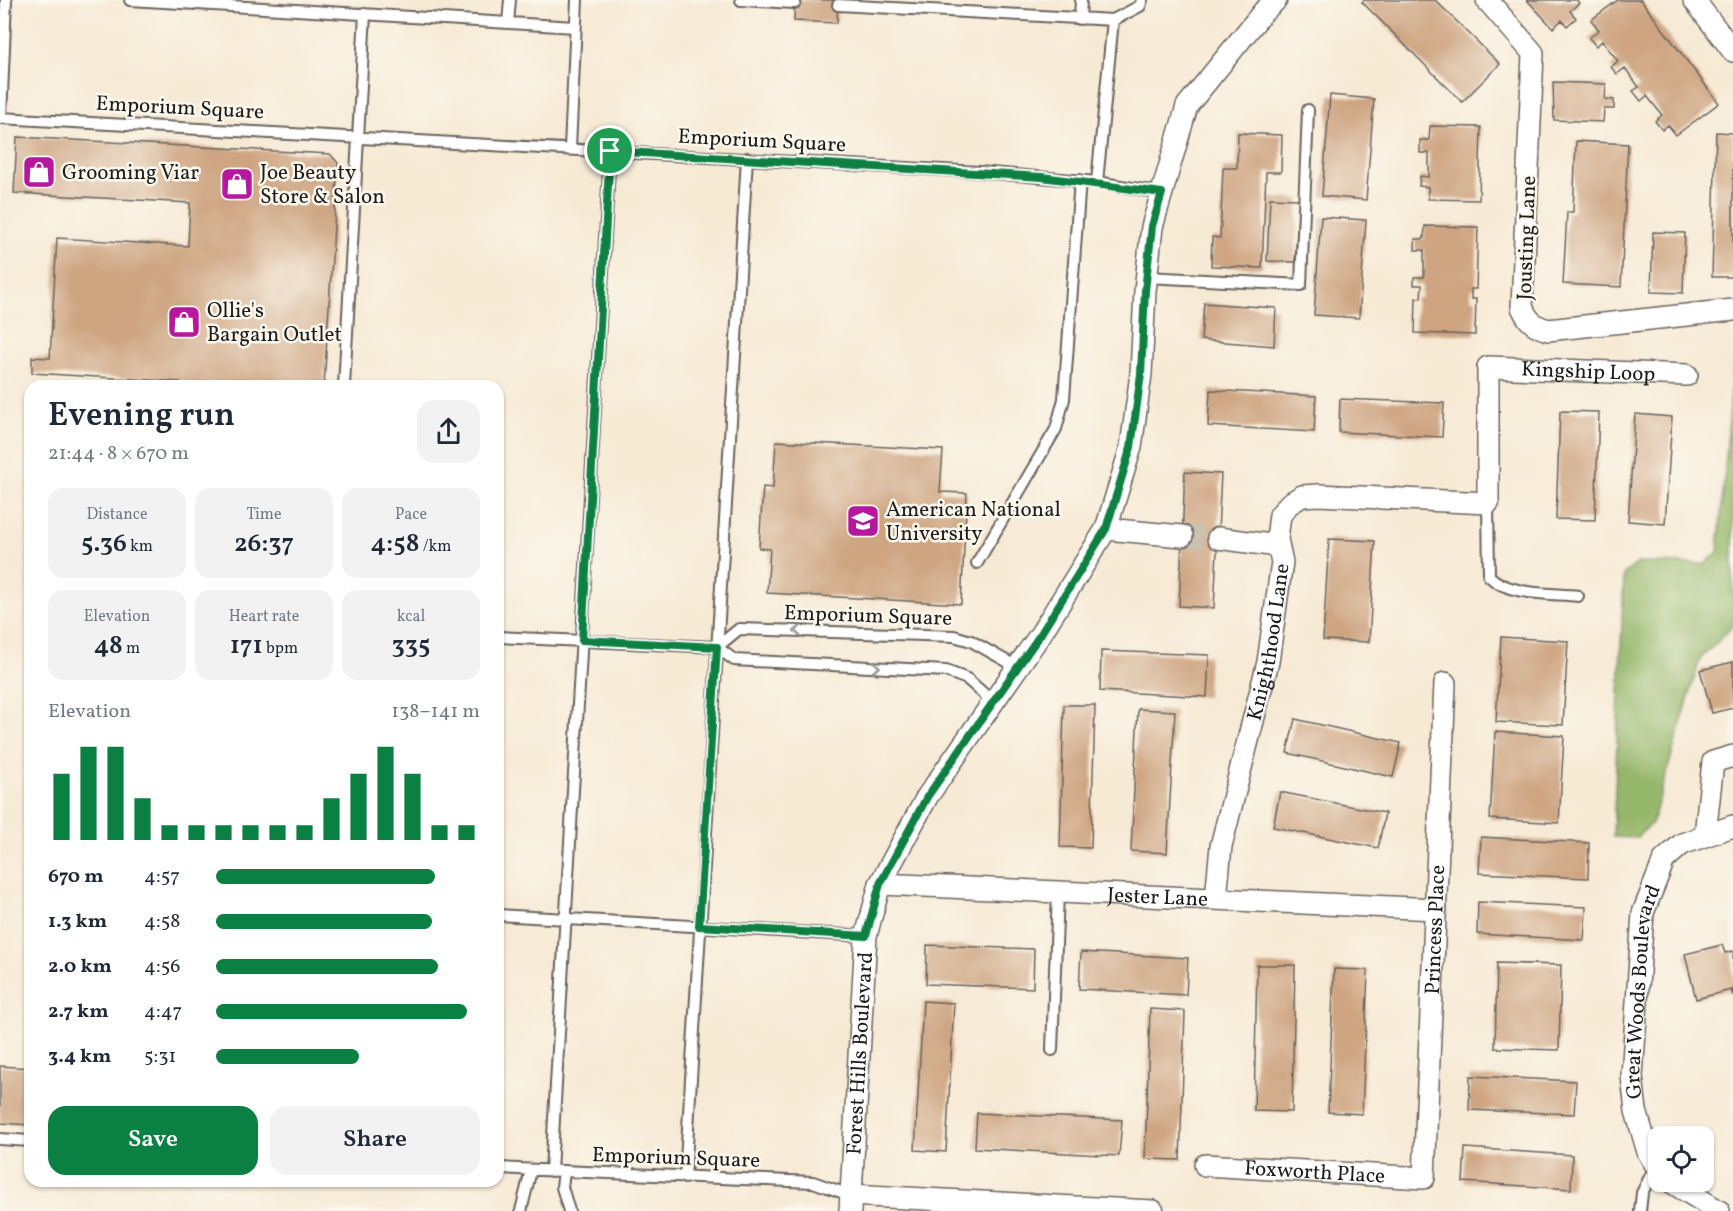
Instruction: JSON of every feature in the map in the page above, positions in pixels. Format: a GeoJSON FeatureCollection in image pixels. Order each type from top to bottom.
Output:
{"type":"FeatureCollection","features":[{"type":"Feature","properties":{"kind":"street","name":"Forest Hills Boulevard"},"geometry":{"type":"LineString","coordinates":[[850,1203],[866,936],[880,884],[927,797],[1017,667],[1106,529],[1131,447],[1141,374],[1146,277],[1152,226],[1187,106],[1276,0]]}},
{"type":"Feature","properties":{"kind":"street","name":"Jousting Lane"},"geometry":{"type":"LineString","coordinates":[[1487,0],[1533,53],[1522,307],[1527,319],[1536,327],[1548,330],[1733,310]]}},
{"type":"Feature","properties":{"kind":"street"},"geometry":{"type":"LineString","coordinates":[[1694,0],[1733,51]]}},
{"type":"Feature","properties":{"kind":"street","name":"Kingship Loop"},"geometry":{"type":"LineString","coordinates":[[1488,503],[1488,367],[1688,375]]}},
{"type":"Feature","properties":{"kind":"street","name":"Knighthood Lane"},"geometry":{"type":"LineString","coordinates":[[1216,898],[1221,846],[1268,662],[1282,562],[1278,546],[1280,515],[1289,504],[1302,496],[1488,503]]}},
{"type":"Feature","properties":{"kind":"street"},"geometry":{"type":"LineString","coordinates":[[1106,529],[1182,536]]}},
{"type":"Feature","properties":{"kind":"street"},"geometry":{"type":"LineString","coordinates":[[1218,538],[1278,546]]}},
{"type":"Feature","properties":{"kind":"street","name":"Princess Place"},"geometry":{"type":"LineString","coordinates":[[1425,1178],[1445,683]]}},
{"type":"Feature","properties":{"kind":"street"},"geometry":{"type":"LineString","coordinates":[[1706,835],[1713,762],[1733,756]]}},
{"type":"Feature","properties":{"kind":"street","name":"Great Woods Boulevard"},"geometry":{"type":"LineString","coordinates":[[1648,1152],[1636,1111],[1632,1076],[1643,913],[1664,860],[1683,844],[1733,826]]}},
{"type":"Feature","properties":{"kind":"street","name":"Jester Lane"},"geometry":{"type":"LineString","coordinates":[[880,884],[1436,909]]}},
{"type":"Feature","properties":{"kind":"street","name":"Foxworth Place"},"geometry":{"type":"LineString","coordinates":[[1205,1165],[1425,1178]]}},
{"type":"Feature","properties":{"kind":"street"},"geometry":{"type":"LineString","coordinates":[[1688,1192],[1719,1211]]}},
{"type":"Feature","properties":{"kind":"street"},"geometry":{"type":"LineString","coordinates":[[850,1203],[1153,1211]]}},
{"type":"Feature","properties":{"kind":"lane"},"geometry":{"type":"LineString","coordinates":[[1,118],[6,0]]}},
{"type":"Feature","properties":{"kind":"lane"},"geometry":{"type":"LineString","coordinates":[[130,0],[575,27]]}},
{"type":"Feature","properties":{"kind":"lane"},"geometry":{"type":"LineString","coordinates":[[508,23],[510,0]]}},
{"type":"Feature","properties":{"kind":"lane"},"geometry":{"type":"LineString","coordinates":[[570,148],[577,0]]}},
{"type":"Feature","properties":{"kind":"lane"},"geometry":{"type":"LineString","coordinates":[[741,0],[795,3]]}},
{"type":"Feature","properties":{"kind":"lane"},"geometry":{"type":"LineString","coordinates":[[1080,19],[1081,0]]}},
{"type":"Feature","properties":{"kind":"lane"},"geometry":{"type":"LineString","coordinates":[[838,5],[1113,20],[1140,6],[1142,0]]}},
{"type":"Feature","properties":{"kind":"lane"},"geometry":{"type":"LineString","coordinates":[[344,380],[365,14]]}},
{"type":"Feature","properties":{"kind":"lane"},"geometry":{"type":"LineString","coordinates":[[1097,182],[1113,20]]}},
{"type":"Feature","properties":{"kind":"lane"},"geometry":{"type":"LineString","coordinates":[[1146,277],[1301,285],[1308,110]]}},
{"type":"Feature","properties":{"kind":"lane","name":"Emporium Square"},"geometry":{"type":"LineString","coordinates":[[1,118],[747,158],[1080,180],[1162,193]]}},
{"type":"Feature","properties":{"kind":"lane"},"geometry":{"type":"LineString","coordinates":[[551,1171],[610,151]]}},
{"type":"Feature","properties":{"kind":"lane"},"geometry":{"type":"LineString","coordinates":[[685,1178],[747,158]]}},
{"type":"Feature","properties":{"kind":"lane"},"geometry":{"type":"LineString","coordinates":[[977,563],[1056,429],[1064,399],[1080,180]]}},
{"type":"Feature","properties":{"kind":"lane"},"geometry":{"type":"LineString","coordinates":[[1488,503],[1487,562],[1489,576],[1498,585],[1578,596]]}},
{"type":"Feature","properties":{"kind":"lane","name":"Emporium Square"},"geometry":{"type":"LineString","coordinates":[[717,647],[739,629],[954,636],[971,641],[1017,667]]}},
{"type":"Feature","properties":{"kind":"lane"},"geometry":{"type":"LineString","coordinates":[[504,636],[717,647],[734,660],[946,671],[967,679],[992,701]]}},
{"type":"Feature","properties":{"kind":"lane"},"geometry":{"type":"LineString","coordinates":[[1052,1050],[1058,891]]}},
{"type":"Feature","properties":{"kind":"lane"},"geometry":{"type":"LineString","coordinates":[[504,915],[866,936]]}},
{"type":"Feature","properties":{"kind":"lane"},"geometry":{"type":"LineString","coordinates":[[0,1139],[24,1141]]}},
{"type":"Feature","properties":{"kind":"lane","name":"Emporium Square"},"geometry":{"type":"LineString","coordinates":[[504,1168],[813,1182],[850,1203]]}},
{"type":"Feature","properties":{"kind":"lane"},"geometry":{"type":"LineString","coordinates":[[520,1211],[531,1170]]}},
{"type":"Feature","properties":{"kind":"lane"},"geometry":{"type":"LineString","coordinates":[[564,1172],[562,1187],[569,1211]]}},
{"type":"Feature","properties":{"kind":"lane"},"geometry":{"type":"LineString","coordinates":[[1640,1211],[1638,1205],[1648,1183]]}},
{"type":"Feature","properties":{"kind":"green space"},"geometry":{"type":"Polygon","coordinates":[[[1733,371],[1733,626],[1700,659],[1652,823],[1636,838],[1613,837],[1624,574],[1638,563],[1705,564],[1718,552],[1733,371]]]}},
{"type":"Feature","properties":{"kind":"building"},"geometry":{"type":"Polygon","coordinates":[[[795,0],[838,0],[837,23],[794,21],[795,0]]]}},
{"type":"Feature","properties":{"kind":"building"},"geometry":{"type":"Polygon","coordinates":[[[1364,0],[1435,0],[1500,64],[1462,102],[1362,2],[1364,0]]]}},
{"type":"Feature","properties":{"kind":"building"},"geometry":{"type":"Polygon","coordinates":[[[1527,0],[1577,0],[1579,3],[1570,11],[1576,18],[1567,26],[1562,20],[1553,28],[1527,0]]]}},
{"type":"Feature","properties":{"kind":"building"},"geometry":{"type":"Polygon","coordinates":[[[1618,0],[1641,0],[1719,103],[1676,135],[1668,125],[1662,130],[1655,121],[1662,115],[1647,96],[1641,101],[1633,91],[1639,87],[1625,68],[1617,74],[1611,67],[1618,61],[1602,41],[1596,46],[1589,38],[1599,30],[1591,20],[1618,0]]]}},
{"type":"Feature","properties":{"kind":"building"},"geometry":{"type":"Polygon","coordinates":[[[1553,82],[1606,84],[1605,99],[1614,100],[1614,109],[1604,109],[1603,122],[1554,120],[1553,82]]]}},
{"type":"Feature","properties":{"kind":"building"},"geometry":{"type":"Polygon","coordinates":[[[1330,95],[1374,99],[1366,200],[1322,196],[1330,95]]]}},
{"type":"Feature","properties":{"kind":"building"},"geometry":{"type":"Polygon","coordinates":[[[1430,126],[1481,127],[1479,200],[1428,199],[1428,187],[1419,186],[1420,176],[1429,177],[1429,153],[1420,153],[1420,140],[1429,140],[1430,126]]]}},
{"type":"Feature","properties":{"kind":"building"},"geometry":{"type":"Polygon","coordinates":[[[1716,132],[1733,133],[1733,277],[1712,277],[1716,132]]]}},
{"type":"Feature","properties":{"kind":"building"},"geometry":{"type":"Polygon","coordinates":[[[1238,133],[1282,135],[1281,172],[1266,172],[1262,268],[1211,266],[1212,237],[1220,238],[1223,168],[1237,168],[1238,133]]]}},
{"type":"Feature","properties":{"kind":"building"},"geometry":{"type":"Polygon","coordinates":[[[17,137],[330,154],[338,163],[324,380],[147,380],[32,373],[32,357],[50,358],[57,238],[188,246],[190,203],[14,193],[17,137]]]}},
{"type":"Feature","properties":{"kind":"building"},"geometry":{"type":"Polygon","coordinates":[[[1576,141],[1628,144],[1621,287],[1563,284],[1567,212],[1573,212],[1576,141]]]}},
{"type":"Feature","properties":{"kind":"building"},"geometry":{"type":"Polygon","coordinates":[[[1270,198],[1299,199],[1295,262],[1267,261],[1270,198]]]}},
{"type":"Feature","properties":{"kind":"building"},"geometry":{"type":"Polygon","coordinates":[[[1321,217],[1366,220],[1359,318],[1314,315],[1321,217]]]}},
{"type":"Feature","properties":{"kind":"building"},"geometry":{"type":"Polygon","coordinates":[[[1425,226],[1478,227],[1476,289],[1471,289],[1471,299],[1476,299],[1475,335],[1415,333],[1416,298],[1421,298],[1422,285],[1414,285],[1414,277],[1424,277],[1424,250],[1415,250],[1415,239],[1424,239],[1425,226]]]}},
{"type":"Feature","properties":{"kind":"building"},"geometry":{"type":"Polygon","coordinates":[[[1653,232],[1685,233],[1683,293],[1651,292],[1653,232]]]}},
{"type":"Feature","properties":{"kind":"building"},"geometry":{"type":"Polygon","coordinates":[[[1204,303],[1276,308],[1274,346],[1201,340],[1204,303]]]}},
{"type":"Feature","properties":{"kind":"building"},"geometry":{"type":"Polygon","coordinates":[[[1210,390],[1316,396],[1314,432],[1208,426],[1210,390]]]}},
{"type":"Feature","properties":{"kind":"building"},"geometry":{"type":"Polygon","coordinates":[[[1340,399],[1444,403],[1442,437],[1339,432],[1340,399]]]}},
{"type":"Feature","properties":{"kind":"building"},"geometry":{"type":"Polygon","coordinates":[[[1560,411],[1599,412],[1595,520],[1556,519],[1560,411]]]}},
{"type":"Feature","properties":{"kind":"building"},"geometry":{"type":"Polygon","coordinates":[[[1635,414],[1672,417],[1665,524],[1628,521],[1635,414]]]}},
{"type":"Feature","properties":{"kind":"building","name":"American National University"},"geometry":{"type":"Polygon","coordinates":[[[776,441],[943,450],[940,492],[967,493],[961,604],[767,593],[770,549],[759,548],[763,487],[773,488],[776,441]]]}},
{"type":"Feature","properties":{"kind":"building"},"geometry":{"type":"Polygon","coordinates":[[[1185,472],[1221,474],[1214,608],[1179,606],[1185,472]]]}},
{"type":"Feature","properties":{"kind":"building"},"geometry":{"type":"Polygon","coordinates":[[[1329,539],[1375,541],[1369,642],[1323,640],[1329,539]]]}},
{"type":"Feature","properties":{"kind":"building"},"geometry":{"type":"Polygon","coordinates":[[[1501,637],[1568,641],[1563,725],[1496,722],[1501,637]]]}},
{"type":"Feature","properties":{"kind":"building"},"geometry":{"type":"Polygon","coordinates":[[[1101,651],[1209,655],[1207,697],[1100,691],[1101,651]]]}},
{"type":"Feature","properties":{"kind":"building"},"geometry":{"type":"Polygon","coordinates":[[[1733,662],[1733,708],[1712,713],[1700,670],[1733,662]]]}},
{"type":"Feature","properties":{"kind":"building"},"geometry":{"type":"Polygon","coordinates":[[[1064,705],[1095,705],[1091,848],[1060,847],[1064,705]]]}},
{"type":"Feature","properties":{"kind":"building"},"geometry":{"type":"Polygon","coordinates":[[[1138,709],[1175,711],[1167,853],[1131,851],[1138,709]]]}},
{"type":"Feature","properties":{"kind":"building"},"geometry":{"type":"Polygon","coordinates":[[[1295,719],[1401,743],[1393,777],[1287,753],[1295,719]]]}},
{"type":"Feature","properties":{"kind":"building"},"geometry":{"type":"Polygon","coordinates":[[[1495,732],[1564,736],[1559,823],[1490,819],[1495,732]]]}},
{"type":"Feature","properties":{"kind":"building"},"geometry":{"type":"Polygon","coordinates":[[[1280,792],[1385,813],[1378,848],[1273,827],[1280,792]]]}},
{"type":"Feature","properties":{"kind":"building"},"geometry":{"type":"Polygon","coordinates":[[[1481,837],[1589,843],[1588,878],[1479,873],[1481,837]]]}},
{"type":"Feature","properties":{"kind":"building"},"geometry":{"type":"Polygon","coordinates":[[[1478,902],[1586,907],[1584,940],[1477,934],[1478,902]]]}},
{"type":"Feature","properties":{"kind":"building"},"geometry":{"type":"Polygon","coordinates":[[[927,945],[1034,949],[1033,988],[926,984],[927,945]]]}},
{"type":"Feature","properties":{"kind":"building"},"geometry":{"type":"Polygon","coordinates":[[[1722,945],[1725,953],[1733,951],[1733,996],[1731,990],[1696,999],[1685,954],[1722,945]]]}},
{"type":"Feature","properties":{"kind":"building"},"geometry":{"type":"Polygon","coordinates":[[[1081,952],[1188,958],[1186,995],[1079,989],[1081,952]]]}},
{"type":"Feature","properties":{"kind":"building"},"geometry":{"type":"Polygon","coordinates":[[[1497,963],[1561,965],[1559,1050],[1495,1048],[1497,963]]]}},
{"type":"Feature","properties":{"kind":"building"},"geometry":{"type":"Polygon","coordinates":[[[1257,965],[1295,965],[1292,1112],[1254,1111],[1257,965]]]}},
{"type":"Feature","properties":{"kind":"building"},"geometry":{"type":"Polygon","coordinates":[[[1334,969],[1368,970],[1362,1114],[1328,1112],[1334,969]]]}},
{"type":"Feature","properties":{"kind":"building"},"geometry":{"type":"Polygon","coordinates":[[[923,1001],[954,1003],[946,1152],[915,1150],[923,1001]]]}},
{"type":"Feature","properties":{"kind":"building"},"geometry":{"type":"Polygon","coordinates":[[[1150,1009],[1185,1011],[1180,1160],[1145,1159],[1150,1009]]]}},
{"type":"Feature","properties":{"kind":"building"},"geometry":{"type":"Polygon","coordinates":[[[0,1066],[24,1068],[24,1125],[0,1123],[0,1066]]]}},
{"type":"Feature","properties":{"kind":"building"},"geometry":{"type":"Polygon","coordinates":[[[1470,1076],[1576,1081],[1574,1114],[1469,1110],[1470,1076]]]}},
{"type":"Feature","properties":{"kind":"building"},"geometry":{"type":"Polygon","coordinates":[[[977,1113],[1122,1120],[1119,1156],[975,1148],[977,1113]]]}},
{"type":"Feature","properties":{"kind":"building"},"geometry":{"type":"Polygon","coordinates":[[[1465,1148],[1572,1155],[1571,1189],[1463,1182],[1465,1148]]]}},
{"type":"Feature","properties":{"kind":"tunnel"},"geometry":{"type":"LineString","coordinates":[[1182,536],[1218,538]]}},
{"type":"Feature","properties":{"kind":"place","name":"Grooming Viar"},"geometry":{"type":"Point","coordinates":[39,172]}},
{"type":"Feature","properties":{"kind":"place","name":"Joe Beauty Store & Salon"},"geometry":{"type":"Point","coordinates":[237,184]}},
{"type":"Feature","properties":{"kind":"place","name":"Ollie's Bargain Outlet"},"geometry":{"type":"Point","coordinates":[184,322]}},
{"type":"Feature","properties":{"kind":"place","name":"American National University"},"geometry":{"type":"Point","coordinates":[863,521]}},
{"type":"Feature","properties":{"kind":"route"},"geometry":{"type":"LineString","coordinates":[[610,151],[979,172],[1097,182],[1162,193],[1152,226],[1145,291],[1141,374],[1131,447],[1106,529],[1040,635],[927,797],[880,884],[866,936],[699,926],[717,647],[582,640],[610,151]]}}]}
